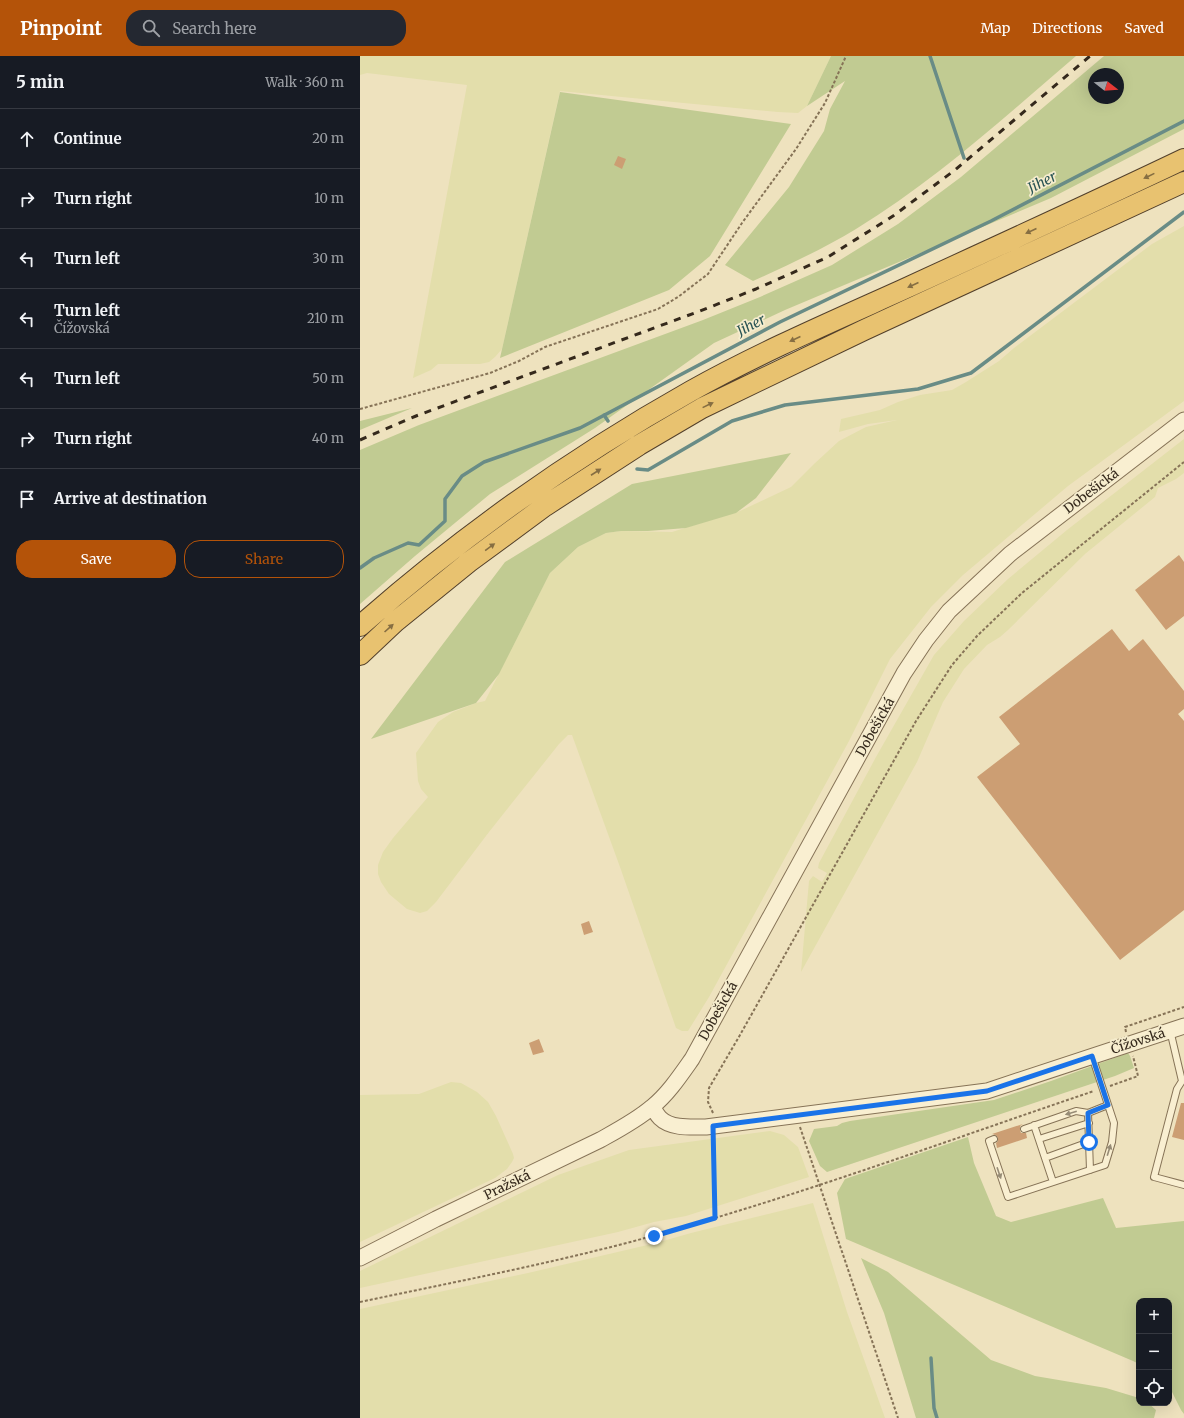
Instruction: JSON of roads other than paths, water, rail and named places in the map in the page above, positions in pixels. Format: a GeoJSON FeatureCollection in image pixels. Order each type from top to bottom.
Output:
{"type":"FeatureCollection","features":[{"type":"Feature","properties":{"kind":"highway"},"geometry":{"type":"LineString","coordinates":[[360,626],[385,603],[457,545],[529,492],[611,438],[693,390],[772,350],[1060,218],[1184,159]]}},
{"type":"Feature","properties":{"kind":"highway"},"geometry":{"type":"LineString","coordinates":[[360,655],[395,622],[469,562],[545,506],[638,445],[702,408],[864,330],[1184,182]]}},
{"type":"Feature","properties":{"kind":"street","name":"Dobešická"},"geometry":{"type":"LineString","coordinates":[[652,1107],[692,1059],[904,673],[926,640],[949,611],[1010,554],[1184,420]]}},
{"type":"Feature","properties":{"kind":"street","name":"Čížovská"},"geometry":{"type":"LineString","coordinates":[[652,1107],[661,1119],[678,1126],[713,1126],[987,1091],[1184,1026]]}},
{"type":"Feature","properties":{"kind":"street","name":"Pražská"},"geometry":{"type":"LineString","coordinates":[[360,1258],[436,1219],[600,1140],[624,1127],[652,1107]]}},
{"type":"Feature","properties":{"kind":"lane"},"geometry":{"type":"LineString","coordinates":[[1170,1030],[1183,1081],[1177,1089],[1154,1177],[1184,1185]]}},
{"type":"Feature","properties":{"kind":"lane"},"geometry":{"type":"LineString","coordinates":[[994,1139],[989,1141],[1008,1198],[1105,1165],[1112,1142],[1114,1123],[1092,1056]]}},
{"type":"Feature","properties":{"kind":"lane"},"geometry":{"type":"LineString","coordinates":[[1024,1129],[1076,1111],[1088,1113],[1108,1105]]}},
{"type":"Feature","properties":{"kind":"lane"},"geometry":{"type":"LineString","coordinates":[[1088,1113],[1090,1170]]}},
{"type":"Feature","properties":{"kind":"lane"},"geometry":{"type":"LineString","coordinates":[[1039,1139],[1089,1123]]}},
{"type":"Feature","properties":{"kind":"lane"},"geometry":{"type":"LineString","coordinates":[[1034,1125],[1053,1182]]}},
{"type":"Feature","properties":{"kind":"lane"},"geometry":{"type":"LineString","coordinates":[[1045,1158],[1089,1142]]}},
{"type":"Feature","properties":{"kind":"waterway"},"geometry":{"type":"LineString","coordinates":[[930,56],[964,158]]}},
{"type":"Feature","properties":{"kind":"waterway","name":"Jiher"},"geometry":{"type":"LineString","coordinates":[[360,568],[374,558],[408,543],[419,545],[445,521],[445,499],[462,476],[484,462],[580,428],[780,322],[991,221],[1184,121]]}},
{"type":"Feature","properties":{"kind":"waterway"},"geometry":{"type":"LineString","coordinates":[[637,469],[648,470],[732,421],[785,405],[918,389],[971,373],[1184,212]]}},
{"type":"Feature","properties":{"kind":"waterway","name":"Jiher"},"geometry":{"type":"LineString","coordinates":[[604,415],[608,421]]}},
{"type":"Feature","properties":{"kind":"waterway"},"geometry":{"type":"LineString","coordinates":[[931,1358],[934,1408],[937,1418]]}},
{"type":"Feature","properties":{"kind":"railway"},"geometry":{"type":"LineString","coordinates":[[360,440],[416,416],[700,311],[756,289],[828,257],[893,216],[955,170],[1090,56]]}}]}
